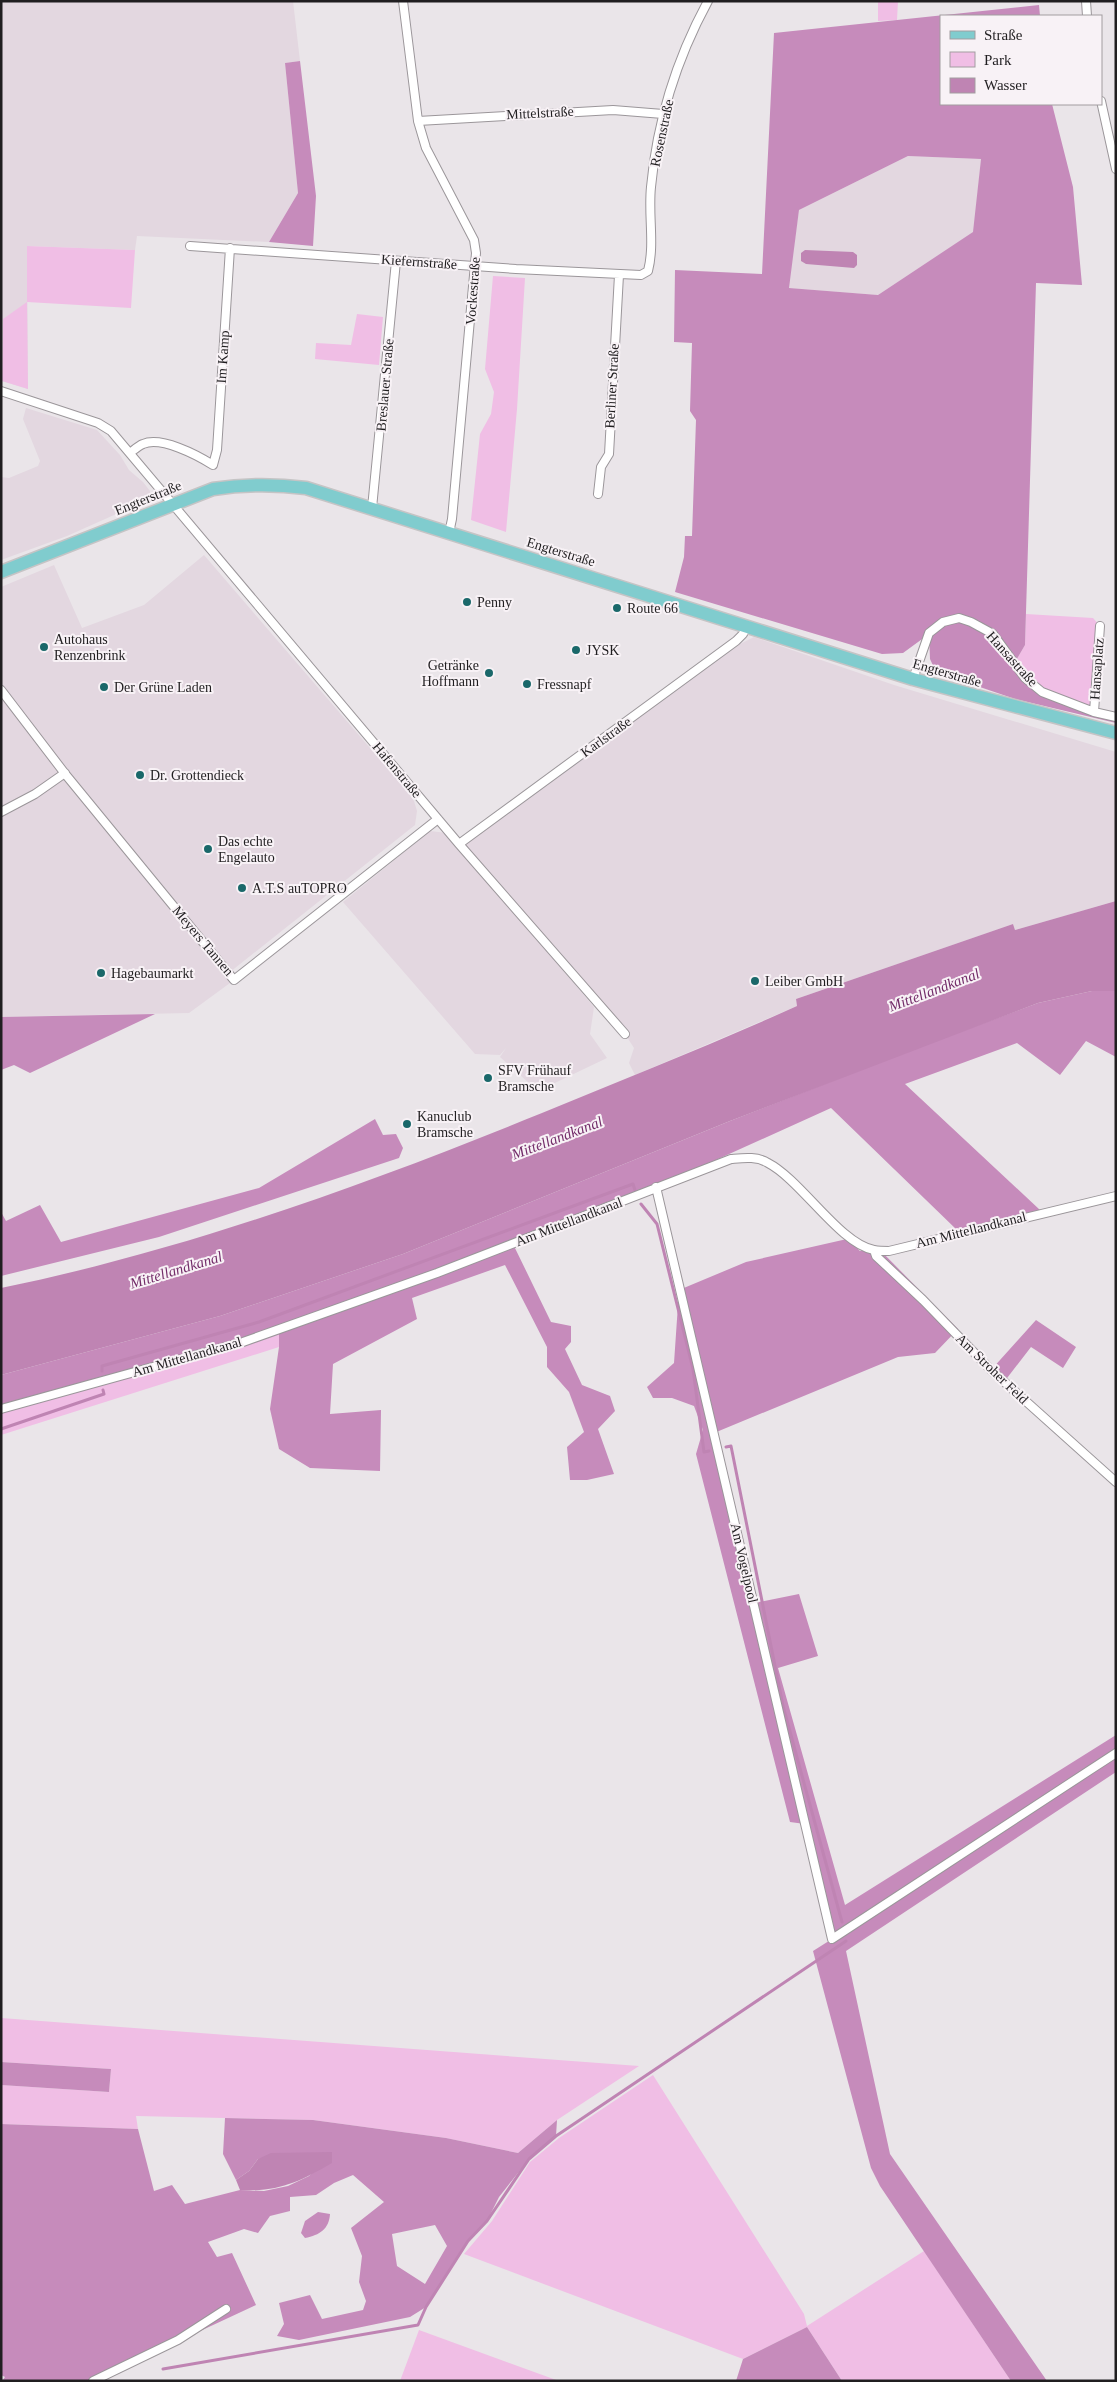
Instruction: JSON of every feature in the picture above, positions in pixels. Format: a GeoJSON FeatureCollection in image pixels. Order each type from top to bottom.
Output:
{"type":"FeatureCollection","features":[{"type":"Feature","properties":{"kind":"main road","name":"Engterstraße"},"geometry":{"type":"LineString","coordinates":[[1,572],[213,489],[241,484],[266,484],[306,488],[913,679],[1116,733]]}},
{"type":"Feature","properties":{"kind":"street","name":"Vockestraße"},"geometry":{"type":"LineString","coordinates":[[403,1],[418,121],[426,148],[474,240],[476,266],[452,519],[449,533]]}},
{"type":"Feature","properties":{"kind":"street","name":"Rosenstraße"},"geometry":{"type":"LineString","coordinates":[[648,271],[650,260],[651,184],[663,114],[694,27],[708,1]]}},
{"type":"Feature","properties":{"kind":"street"},"geometry":{"type":"LineString","coordinates":[[1086,1],[1087,15]]}},
{"type":"Feature","properties":{"kind":"street"},"geometry":{"type":"LineString","coordinates":[[1102,105],[1116,168]]}},
{"type":"Feature","properties":{"kind":"street","name":"Mittelstraße"},"geometry":{"type":"LineString","coordinates":[[418,121],[613,110],[663,114]]}},
{"type":"Feature","properties":{"kind":"street","name":"Kiefernstraße"},"geometry":{"type":"LineString","coordinates":[[190,246],[619,275],[641,275],[648,271]]}},
{"type":"Feature","properties":{"kind":"street","name":"Im Kamp"},"geometry":{"type":"LineString","coordinates":[[130,452],[144,444],[156,442],[196,454],[212,465],[217,450],[230,248]]}},
{"type":"Feature","properties":{"kind":"street","name":"Breslauer Straße"},"geometry":{"type":"LineString","coordinates":[[372,508],[396,261]]}},
{"type":"Feature","properties":{"kind":"street","name":"Berliner Straße"},"geometry":{"type":"LineString","coordinates":[[598,494],[601,467],[609,454],[619,275]]}},
{"type":"Feature","properties":{"kind":"street","name":"Hafenstraße"},"geometry":{"type":"LineString","coordinates":[[1,391],[98,422],[111,431],[459,844],[625,1034]]}},
{"type":"Feature","properties":{"kind":"street","name":"Hansastraße"},"geometry":{"type":"LineString","coordinates":[[913,679],[929,633],[943,622],[959,618],[972,622],[993,634],[1025,678],[1042,692],[1094,712],[1116,717]]}},
{"type":"Feature","properties":{"kind":"street","name":"Karlstraße"},"geometry":{"type":"LineString","coordinates":[[459,844],[736,641],[743,634],[746,625]]}},
{"type":"Feature","properties":{"kind":"street","name":"Hansaplatz"},"geometry":{"type":"LineString","coordinates":[[1094,712],[1100,626]]}},
{"type":"Feature","properties":{"kind":"street","name":"Meyers Tannen"},"geometry":{"type":"LineString","coordinates":[[1,690],[65,773],[234,980],[438,819]]}},
{"type":"Feature","properties":{"kind":"street"},"geometry":{"type":"LineString","coordinates":[[1,812],[35,794],[65,773]]}},
{"type":"Feature","properties":{"kind":"street","name":"Am Mittellandkanal"},"geometry":{"type":"LineString","coordinates":[[1,1409],[243,1342],[437,1273],[731,1159],[750,1158],[768,1162],[784,1174],[850,1238],[874,1250],[889,1251],[1116,1196]]}},
{"type":"Feature","properties":{"kind":"street","name":"Am Vogelpool"},"geometry":{"type":"LineString","coordinates":[[656,1187],[832,1939],[1116,1753]]}},
{"type":"Feature","properties":{"kind":"street","name":"Am Stroher Feld"},"geometry":{"type":"LineString","coordinates":[[874,1250],[876,1256],[923,1300],[990,1370],[1116,1482]]}},
{"type":"Feature","properties":{"kind":"street"},"geometry":{"type":"LineString","coordinates":[[93,2381],[178,2340],[226,2309]]}},
{"type":"Feature","properties":{"kind":"shaded area"},"geometry":{"type":"Polygon","coordinates":[[[1,1],[293,1],[300,61],[285,63],[298,193],[269,242],[137,236],[135,250],[27,246],[28,389],[2,381],[1,1]]]}},
{"type":"Feature","properties":{"kind":"shaded area"},"geometry":{"type":"Polygon","coordinates":[[[1039,5],[1040,15],[944,15],[1039,5]]]}},
{"type":"Feature","properties":{"kind":"shaded area"},"geometry":{"type":"Polygon","coordinates":[[[940,15],[940,105],[1052,105],[1073,187],[1082,285],[1036,283],[1025,645],[1014,664],[1042,692],[1116,717],[1116,723],[1015,699],[936,672],[930,659],[929,634],[903,653],[882,654],[675,592],[684,557],[685,536],[692,536],[696,420],[690,411],[692,343],[674,342],[675,270],[762,274],[774,33],[940,15]],[[908,156],[799,210],[789,288],[878,295],[973,232],[981,159],[908,156]]]}},
{"type":"Feature","properties":{"kind":"shaded area"},"geometry":{"type":"Polygon","coordinates":[[[300,61],[316,196],[313,246],[269,242],[298,193],[285,63],[300,61]]]}},
{"type":"Feature","properties":{"kind":"shaded area"},"geometry":{"type":"Polygon","coordinates":[[[908,156],[981,159],[974,232],[878,295],[788,288],[799,210],[908,156]]]}},
{"type":"Feature","properties":{"kind":"shaded area"},"geometry":{"type":"Polygon","coordinates":[[[26,408],[97,430],[120,455],[129,470],[150,491],[150,499],[67,536],[1,560],[1,477],[9,478],[38,466],[40,461],[23,419],[26,408]]]}},
{"type":"Feature","properties":{"kind":"shaded area"},"geometry":{"type":"Polygon","coordinates":[[[204,555],[407,791],[414,801],[417,811],[415,825],[225,976],[230,983],[189,1013],[1,1017],[1,587],[54,565],[82,628],[144,605],[204,555]]]}},
{"type":"Feature","properties":{"kind":"shaded area"},"geometry":{"type":"Polygon","coordinates":[[[754,637],[894,685],[1116,752],[1116,901],[1015,930],[1013,924],[796,999],[797,1006],[635,1075],[629,1063],[634,1048],[625,1034],[459,844],[740,644],[754,637]]]}},
{"type":"Feature","properties":{"kind":"shaded area"},"geometry":{"type":"Polygon","coordinates":[[[430,831],[447,833],[594,1007],[590,1034],[607,1058],[538,1091],[500,1057],[506,1048],[500,1055],[475,1054],[343,902],[430,831]]]}},
{"type":"Feature","properties":{"kind":"shaded area"},"geometry":{"type":"Polygon","coordinates":[[[1092,991],[1116,991],[1116,1057],[1086,1041],[1060,1075],[1017,1043],[905,1084],[1040,1210],[957,1230],[831,1108],[656,1187],[513,1244],[551,1322],[571,1326],[571,1342],[565,1349],[582,1385],[610,1396],[615,1411],[598,1429],[614,1474],[587,1480],[570,1480],[567,1447],[584,1432],[569,1392],[547,1367],[547,1347],[505,1265],[412,1298],[417,1319],[333,1364],[330,1414],[381,1410],[380,1471],[310,1468],[279,1449],[270,1409],[279,1347],[279,1329],[1,1409],[1,1375],[220,1316],[403,1254],[730,1121],[922,1046],[1038,1003],[1092,991]]]}},
{"type":"Feature","properties":{"kind":"shaded area"},"geometry":{"type":"Polygon","coordinates":[[[155,1014],[30,1073],[14,1065],[1,1070],[1,1017],[155,1014]]]}},
{"type":"Feature","properties":{"kind":"shaded area"},"geometry":{"type":"Polygon","coordinates":[[[375,1119],[383,1135],[396,1134],[403,1148],[399,1158],[159,1237],[1,1276],[1,1212],[6,1221],[40,1205],[61,1242],[259,1188],[375,1119]]]}},
{"type":"Feature","properties":{"kind":"shaded area"},"geometry":{"type":"Polygon","coordinates":[[[847,1239],[860,1251],[877,1247],[958,1329],[935,1353],[898,1357],[714,1433],[754,1603],[799,1594],[818,1656],[778,1668],[845,1905],[1116,1735],[1116,1772],[846,1951],[890,2154],[1047,2381],[1011,2381],[880,2186],[871,2168],[813,1951],[832,1939],[805,1824],[790,1822],[696,1454],[703,1430],[694,1406],[672,1398],[653,1398],[647,1387],[674,1363],[679,1290],[746,1262],[847,1239]]]}},
{"type":"Feature","properties":{"kind":"shaded area"},"geometry":{"type":"Polygon","coordinates":[[[1036,1320],[1076,1347],[1063,1368],[1031,1347],[1004,1382],[991,1370],[1036,1320]]]}},
{"type":"Feature","properties":{"kind":"shaded area"},"geometry":{"type":"Polygon","coordinates":[[[1,2062],[111,2069],[109,2092],[1,2085],[1,2062]]]}},
{"type":"Feature","properties":{"kind":"shaded area"},"geometry":{"type":"Polygon","coordinates":[[[225,2118],[313,2120],[446,2138],[518,2153],[557,2120],[556,2136],[529,2159],[499,2197],[487,2221],[468,2241],[426,2307],[410,2317],[299,2340],[277,2336],[284,2324],[279,2303],[310,2295],[322,2319],[363,2310],[366,2301],[359,2282],[362,2256],[351,2228],[384,2202],[353,2175],[334,2183],[316,2195],[290,2197],[290,2211],[270,2216],[258,2233],[244,2229],[208,2242],[217,2257],[232,2253],[256,2305],[93,2381],[2,2381],[5,2377],[1,2375],[1,2124],[138,2129],[154,2191],[172,2185],[185,2204],[240,2190],[264,2191],[288,2186],[309,2176],[332,2153],[258,2159],[249,2171],[236,2180],[223,2154],[225,2118]],[[435,2225],[392,2234],[397,2266],[425,2284],[447,2246],[435,2225]]]}},
{"type":"Feature","properties":{"kind":"shaded area"},"geometry":{"type":"Polygon","coordinates":[[[318,2212],[330,2214],[328,2224],[319,2233],[305,2238],[301,2233],[305,2221],[318,2212]]]}},
{"type":"Feature","properties":{"kind":"shaded area"},"geometry":{"type":"Polygon","coordinates":[[[807,2327],[842,2381],[736,2381],[743,2359],[807,2327]]]}},
{"type":"Feature","properties":{"kind":"green space"},"geometry":{"type":"Polygon","coordinates":[[[878,1],[898,1],[897,20],[878,21],[878,1]]]}},
{"type":"Feature","properties":{"kind":"green space"},"geometry":{"type":"Polygon","coordinates":[[[27,246],[135,250],[131,308],[27,302],[27,246]]]}},
{"type":"Feature","properties":{"kind":"green space"},"geometry":{"type":"Polygon","coordinates":[[[493,276],[525,278],[517,409],[506,532],[471,520],[480,434],[491,414],[494,392],[485,369],[493,276]]]}},
{"type":"Feature","properties":{"kind":"green space"},"geometry":{"type":"Polygon","coordinates":[[[27,302],[28,389],[2,381],[3,319],[27,302]]]}},
{"type":"Feature","properties":{"kind":"green space"},"geometry":{"type":"Polygon","coordinates":[[[357,314],[383,317],[379,365],[315,359],[316,343],[351,345],[357,314]]]}},
{"type":"Feature","properties":{"kind":"green space"},"geometry":{"type":"Polygon","coordinates":[[[1026,614],[1093,618],[1100,626],[1094,712],[1042,692],[1014,664],[1025,645],[1026,614]]]}},
{"type":"Feature","properties":{"kind":"green space"},"geometry":{"type":"Polygon","coordinates":[[[279,1329],[279,1347],[1,1435],[1,1409],[279,1329]]]}},
{"type":"Feature","properties":{"kind":"green space"},"geometry":{"type":"Polygon","coordinates":[[[1,2018],[639,2066],[557,2120],[518,2153],[446,2138],[313,2120],[136,2116],[138,2129],[1,2124],[1,2085],[109,2092],[111,2069],[1,2062],[1,2018]]]}},
{"type":"Feature","properties":{"kind":"green space"},"geometry":{"type":"Polygon","coordinates":[[[653,2075],[804,2314],[807,2326],[924,2251],[1011,2381],[842,2381],[807,2327],[743,2359],[464,2254],[492,2221],[530,2162],[559,2138],[653,2075]]]}},
{"type":"Feature","properties":{"kind":"green space"},"geometry":{"type":"Polygon","coordinates":[[[419,2330],[559,2381],[400,2381],[419,2330]]]}},
{"type":"Feature","properties":{"kind":"water"},"geometry":{"type":"Polygon","coordinates":[[[805,250],[853,252],[857,255],[857,265],[854,268],[806,264],[801,261],[801,253],[805,250]]]}},
{"type":"Feature","properties":{"kind":"water","name":"Mittellandkanal"},"geometry":{"type":"Polygon","coordinates":[[[1116,901],[1116,991],[1092,991],[1038,1003],[730,1121],[403,1254],[220,1316],[1,1375],[1,1288],[139,1255],[208,1235],[343,1190],[542,1113],[702,1047],[797,1006],[796,999],[1013,924],[1015,930],[1116,901]]]}},
{"type":"Feature","properties":{"kind":"water"},"geometry":{"type":"Polygon","coordinates":[[[332,2152],[332,2163],[309,2176],[278,2187],[240,2190],[236,2180],[249,2171],[258,2159],[271,2153],[332,2152]]]}},
{"type":"Feature","properties":{"kind":"waterway"},"geometry":{"type":"LineString","coordinates":[[102,1371],[102,1366],[259,1322],[633,1184],[635,1190]]}},
{"type":"Feature","properties":{"kind":"waterway"},"geometry":{"type":"LineString","coordinates":[[641,1204],[657,1224],[693,1369],[704,1452],[709,1451]]}},
{"type":"Feature","properties":{"kind":"waterway"},"geometry":{"type":"LineString","coordinates":[[1,1429],[104,1394],[103,1390]]}},
{"type":"Feature","properties":{"kind":"waterway"},"geometry":{"type":"LineString","coordinates":[[726,1447],[731,1446],[783,1706],[842,1922]]}},
{"type":"Feature","properties":{"kind":"waterway"},"geometry":{"type":"LineString","coordinates":[[163,2369],[418,2325],[426,2307],[468,2241],[487,2221],[529,2159],[556,2136],[846,1941]]}},
{"type":"Feature","properties":{"kind":"place","name":"Penny"},"geometry":{"type":"Point","coordinates":[467,602]}},
{"type":"Feature","properties":{"kind":"place","name":"Route 66"},"geometry":{"type":"Point","coordinates":[617,608]}},
{"type":"Feature","properties":{"kind":"place","name":"Autohaus Renzenbrink"},"geometry":{"type":"Point","coordinates":[44,647]}},
{"type":"Feature","properties":{"kind":"place","name":"JYSK"},"geometry":{"type":"Point","coordinates":[576,650]}},
{"type":"Feature","properties":{"kind":"place","name":"Getränke Hoffmann"},"geometry":{"type":"Point","coordinates":[489,673]}},
{"type":"Feature","properties":{"kind":"place","name":"Fressnapf"},"geometry":{"type":"Point","coordinates":[527,684]}},
{"type":"Feature","properties":{"kind":"place","name":"Der Grüne Laden"},"geometry":{"type":"Point","coordinates":[104,687]}},
{"type":"Feature","properties":{"kind":"place","name":"Dr. Grottendieck"},"geometry":{"type":"Point","coordinates":[140,775]}},
{"type":"Feature","properties":{"kind":"place","name":"Das echte Engelauto"},"geometry":{"type":"Point","coordinates":[208,849]}},
{"type":"Feature","properties":{"kind":"place","name":"A.T.S auTOPRO"},"geometry":{"type":"Point","coordinates":[242,888]}},
{"type":"Feature","properties":{"kind":"place","name":"Hagebaumarkt"},"geometry":{"type":"Point","coordinates":[101,973]}},
{"type":"Feature","properties":{"kind":"place","name":"Leiber GmbH"},"geometry":{"type":"Point","coordinates":[755,981]}},
{"type":"Feature","properties":{"kind":"place","name":"SFV Frühauf Bramsche"},"geometry":{"type":"Point","coordinates":[488,1078]}},
{"type":"Feature","properties":{"kind":"place","name":"Kanuclub Bramsche"},"geometry":{"type":"Point","coordinates":[407,1124]}}]}
